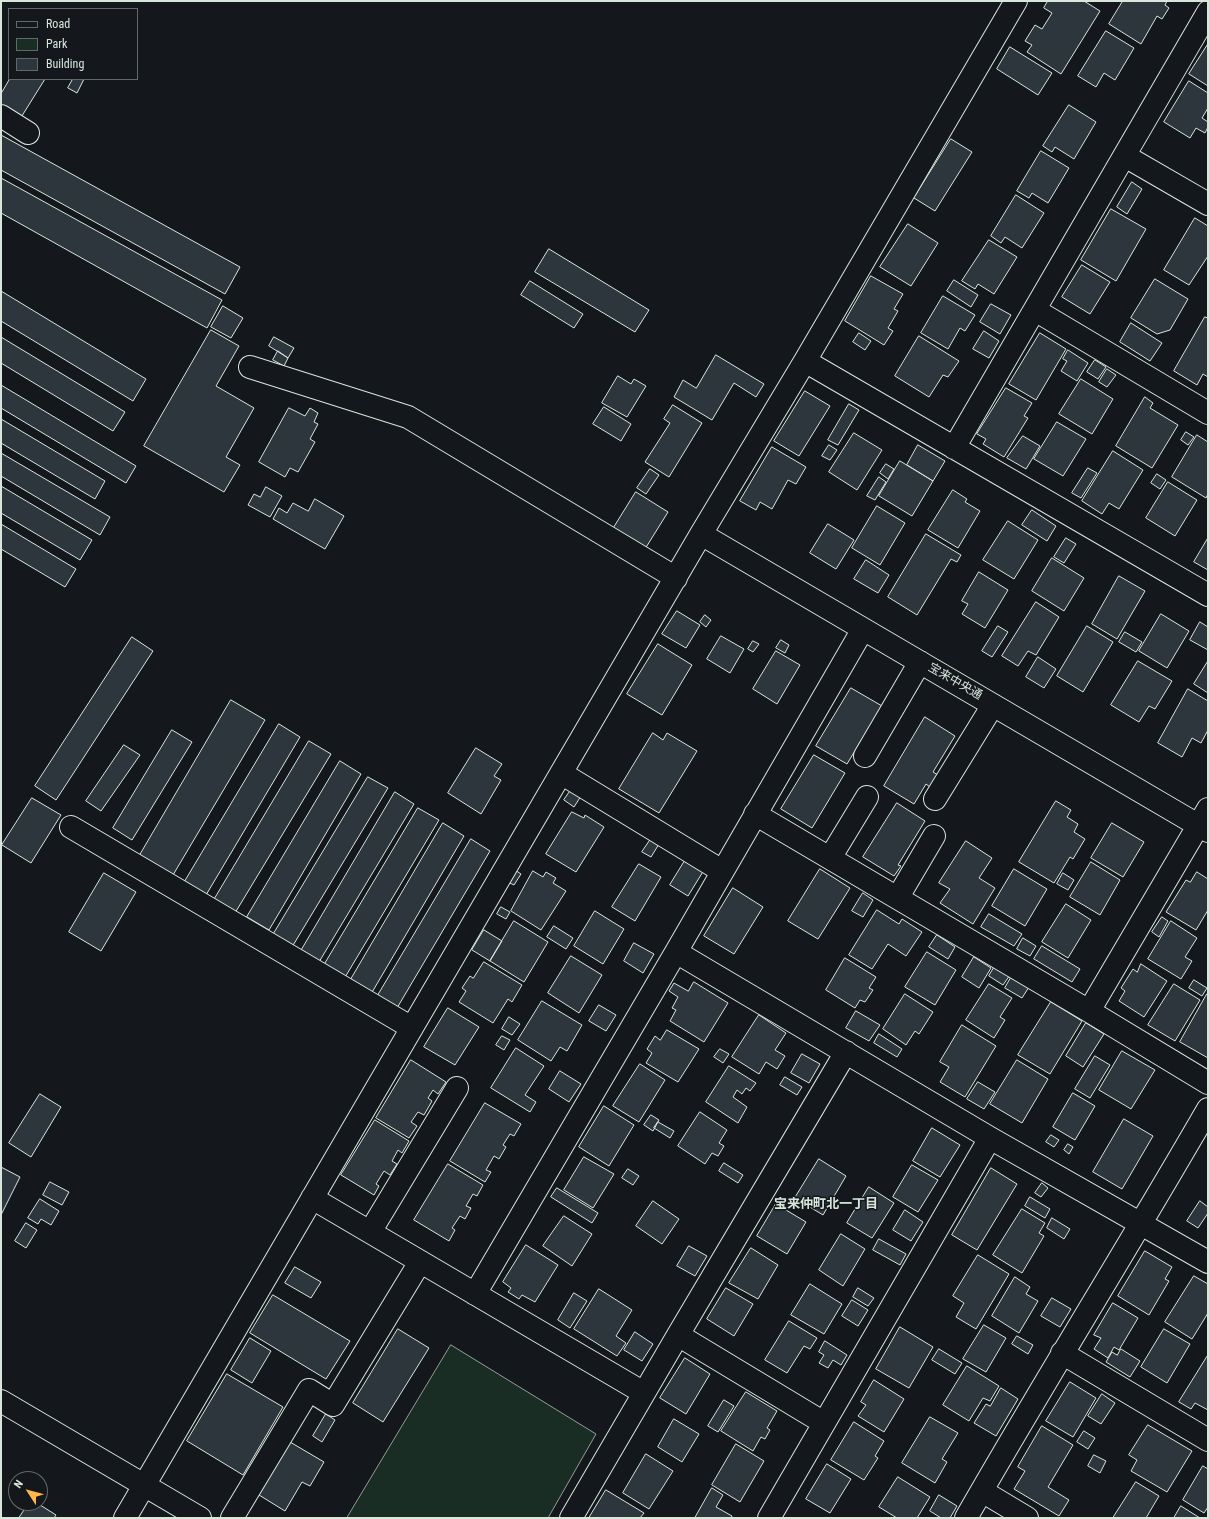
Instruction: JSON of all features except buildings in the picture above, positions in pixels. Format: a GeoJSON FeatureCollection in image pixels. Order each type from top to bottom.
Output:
{"type":"FeatureCollection","features":[{"type":"Feature","properties":{"kind":"street"},"geometry":{"type":"LineString","coordinates":[[125,1518],[701,534],[805,361],[1016,1]]}},
{"type":"Feature","properties":{"kind":"street"},"geometry":{"type":"LineString","coordinates":[[954,448],[1208,12]]}},
{"type":"Feature","properties":{"kind":"street"},"geometry":{"type":"LineString","coordinates":[[1,116],[28,133]]}},
{"type":"Feature","properties":{"kind":"street"},"geometry":{"type":"LineString","coordinates":[[1125,156],[1208,204]]}},
{"type":"Feature","properties":{"kind":"street"},"geometry":{"type":"LineString","coordinates":[[1035,310],[1208,413]]}},
{"type":"Feature","properties":{"kind":"street"},"geometry":{"type":"LineString","coordinates":[[805,361],[1208,596]]}},
{"type":"Feature","properties":{"kind":"street"},"geometry":{"type":"LineString","coordinates":[[250,367],[408,417],[676,578]]}},
{"type":"Feature","properties":{"kind":"street","name":"宝来中央通"},"geometry":{"type":"LineString","coordinates":[[701,534],[993,705],[1205,822]]}},
{"type":"Feature","properties":{"kind":"street"},"geometry":{"type":"LineString","coordinates":[[475,1294],[676,952],[863,629]]}},
{"type":"Feature","properties":{"kind":"street"},"geometry":{"type":"LineString","coordinates":[[865,756],[920,662]]}},
{"type":"Feature","properties":{"kind":"street"},"geometry":{"type":"LineString","coordinates":[[935,799],[993,705]]}},
{"type":"Feature","properties":{"kind":"street"},"geometry":{"type":"LineString","coordinates":[[561,773],[722,871]]}},
{"type":"Feature","properties":{"kind":"street"},"geometry":{"type":"LineString","coordinates":[[830,858],[867,796]]}},
{"type":"Feature","properties":{"kind":"street"},"geometry":{"type":"LineString","coordinates":[[755,814],[1208,1083]]}},
{"type":"Feature","properties":{"kind":"street"},"geometry":{"type":"LineString","coordinates":[[1089,1011],[1205,822]]}},
{"type":"Feature","properties":{"kind":"street"},"geometry":{"type":"LineString","coordinates":[[72,827],[412,1028]]}},
{"type":"Feature","properties":{"kind":"street"},"geometry":{"type":"LineString","coordinates":[[898,898],[934,836]]}},
{"type":"Feature","properties":{"kind":"street"},"geometry":{"type":"LineString","coordinates":[[676,952],[990,1138],[1208,1262]]}},
{"type":"Feature","properties":{"kind":"street"},"geometry":{"type":"LineString","coordinates":[[571,1518],[846,1052]]}},
{"type":"Feature","properties":{"kind":"street"},"geometry":{"type":"LineString","coordinates":[[370,1232],[457,1088]]}},
{"type":"Feature","properties":{"kind":"street"},"geometry":{"type":"LineString","coordinates":[[966,1518],[1062,1353],[1141,1224],[1208,1109]]}},
{"type":"Feature","properties":{"kind":"street"},"geometry":{"type":"LineString","coordinates":[[769,1518],[990,1138]]}},
{"type":"Feature","properties":{"kind":"street"},"geometry":{"type":"LineString","coordinates":[[312,1198],[644,1393]]}},
{"type":"Feature","properties":{"kind":"street"},"geometry":{"type":"LineString","coordinates":[[232,1518],[310,1390],[334,1405],[420,1262]]}},
{"type":"Feature","properties":{"kind":"street"},"geometry":{"type":"LineString","coordinates":[[678,1335],[824,1423]]}},
{"type":"Feature","properties":{"kind":"street"},"geometry":{"type":"LineString","coordinates":[[1062,1353],[1208,1440]]}},
{"type":"Feature","properties":{"kind":"street"},"geometry":{"type":"LineString","coordinates":[[1,1401],[200,1518]]}},
{"type":"Feature","properties":{"kind":"street"},"geometry":{"type":"LineString","coordinates":[[982,1491],[1027,1518]]}},
{"type":"Feature","properties":{"kind":"green space"},"geometry":{"type":"Polygon","coordinates":[[[451,1345],[596,1434],[548,1518],[347,1518],[451,1345]]]}},
{"type":"Feature","properties":{"kind":"district","name":"宝来仲町北一丁目"},"geometry":{"type":"Point","coordinates":[826,1205]}}]}
